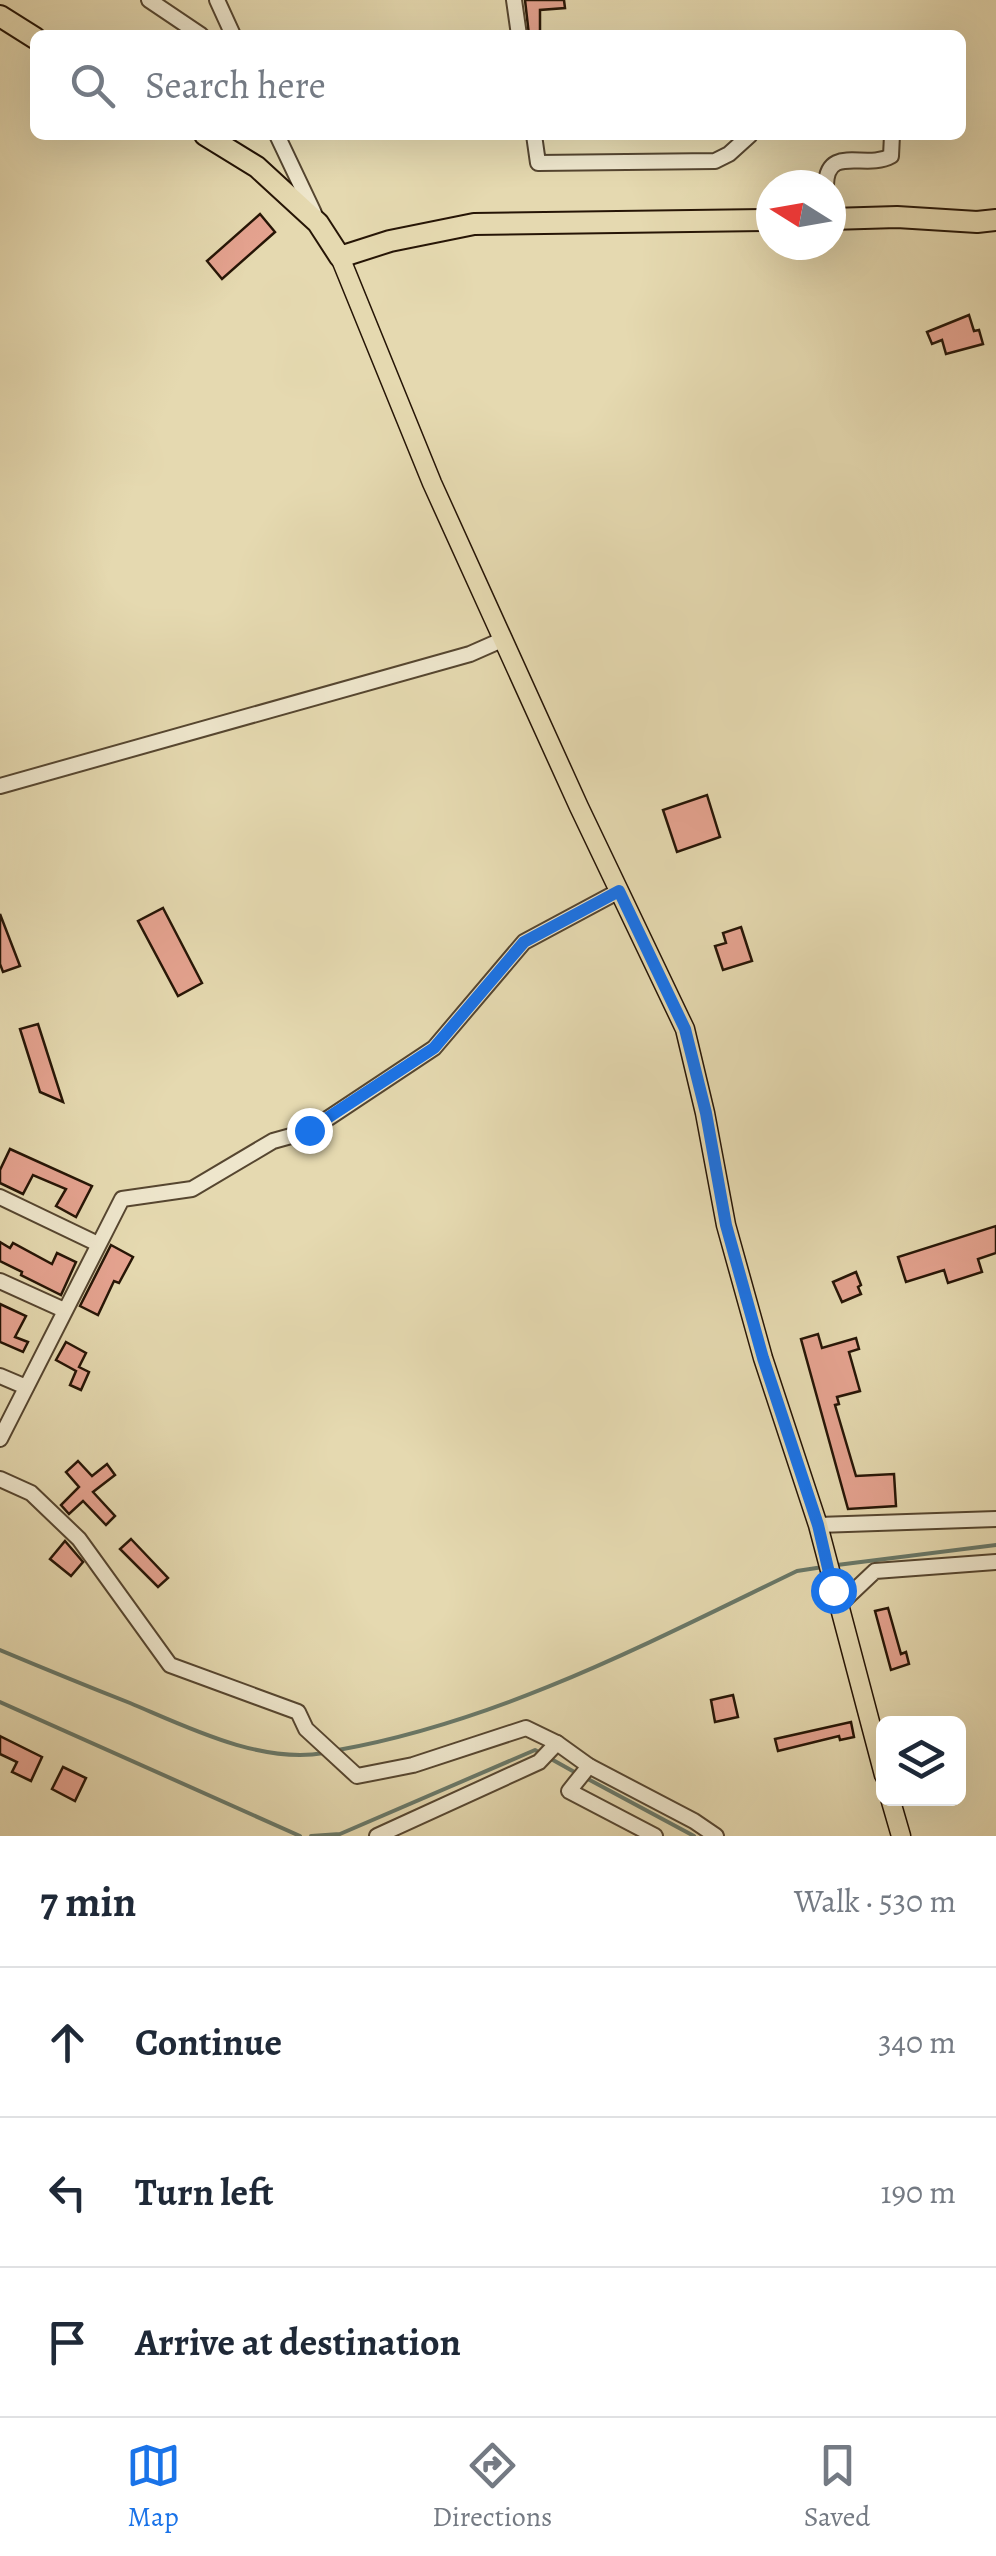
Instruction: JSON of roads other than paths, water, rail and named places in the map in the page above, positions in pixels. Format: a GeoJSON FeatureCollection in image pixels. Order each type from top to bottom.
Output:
{"type":"FeatureCollection","features":[{"type":"Feature","properties":{"kind":"highway"},"geometry":{"type":"LineString","coordinates":[[0,20],[30,37]]}},
{"type":"Feature","properties":{"kind":"highway"},"geometry":{"type":"LineString","coordinates":[[213,140],[256,167],[318,223],[340,257],[390,240],[474,224],[756,220]]}},
{"type":"Feature","properties":{"kind":"highway"},"geometry":{"type":"LineString","coordinates":[[846,218],[996,220]]}},
{"type":"Feature","properties":{"kind":"main road"},"geometry":{"type":"LineString","coordinates":[[340,257],[432,482],[579,807],[685,1029],[706,1113],[726,1225],[763,1358],[818,1529],[876,1746]]}},
{"type":"Feature","properties":{"kind":"main road"},"geometry":{"type":"LineString","coordinates":[[892,1806],[901,1836]]}},
{"type":"Feature","properties":{"kind":"street"},"geometry":{"type":"LineString","coordinates":[[149,0],[194,30]]}},
{"type":"Feature","properties":{"kind":"street"},"geometry":{"type":"LineString","coordinates":[[217,0],[227,30]]}},
{"type":"Feature","properties":{"kind":"street"},"geometry":{"type":"LineString","coordinates":[[514,0],[519,30]]}},
{"type":"Feature","properties":{"kind":"street"},"geometry":{"type":"LineString","coordinates":[[278,140],[318,223]]}},
{"type":"Feature","properties":{"kind":"street"},"geometry":{"type":"LineString","coordinates":[[535,140],[538,163],[715,162],[744,140]]}},
{"type":"Feature","properties":{"kind":"street"},"geometry":{"type":"LineString","coordinates":[[828,170],[846,160],[873,162],[890,156],[892,140]]}},
{"type":"Feature","properties":{"kind":"street"},"geometry":{"type":"LineString","coordinates":[[0,786],[470,654],[504,639]]}},
{"type":"Feature","properties":{"kind":"street"},"geometry":{"type":"LineString","coordinates":[[0,1438],[122,1200],[192,1189],[273,1141],[309,1130],[434,1048],[524,942],[619,891]]}},
{"type":"Feature","properties":{"kind":"street"},"geometry":{"type":"LineString","coordinates":[[0,1197],[98,1244]]}},
{"type":"Feature","properties":{"kind":"street"},"geometry":{"type":"LineString","coordinates":[[0,1281],[64,1310]]}},
{"type":"Feature","properties":{"kind":"street"},"geometry":{"type":"LineString","coordinates":[[0,1376],[26,1387]]}},
{"type":"Feature","properties":{"kind":"street"},"geometry":{"type":"LineString","coordinates":[[0,1479],[31,1494],[79,1539],[170,1665],[298,1712],[306,1729],[356,1776],[413,1765],[526,1728],[716,1836]]}},
{"type":"Feature","properties":{"kind":"street"},"geometry":{"type":"LineString","coordinates":[[818,1529],[996,1519]]}},
{"type":"Feature","properties":{"kind":"street"},"geometry":{"type":"LineString","coordinates":[[836,1598],[875,1571],[996,1562]]}},
{"type":"Feature","properties":{"kind":"street"},"geometry":{"type":"LineString","coordinates":[[376,1836],[538,1762],[557,1743]]}},
{"type":"Feature","properties":{"kind":"street"},"geometry":{"type":"LineString","coordinates":[[589,1766],[569,1791],[654,1836]]}},
{"type":"Feature","properties":{"kind":"waterway"},"geometry":{"type":"LineString","coordinates":[[837,1565],[996,1545]]}},
{"type":"Feature","properties":{"kind":"waterway"},"geometry":{"type":"LineString","coordinates":[[338,1750],[458,1720],[516,1699],[630,1651],[797,1571],[823,1567]]}},
{"type":"Feature","properties":{"kind":"waterway"},"geometry":{"type":"LineString","coordinates":[[0,1650],[224,1741],[275,1753],[324,1753]]}},
{"type":"Feature","properties":{"kind":"waterway"},"geometry":{"type":"LineString","coordinates":[[0,1702],[300,1836]]}},
{"type":"Feature","properties":{"kind":"waterway"},"geometry":{"type":"LineString","coordinates":[[311,1836],[340,1834],[535,1750],[578,1774]]}},
{"type":"Feature","properties":{"kind":"waterway"},"geometry":{"type":"LineString","coordinates":[[586,1778],[694,1836]]}}]}
